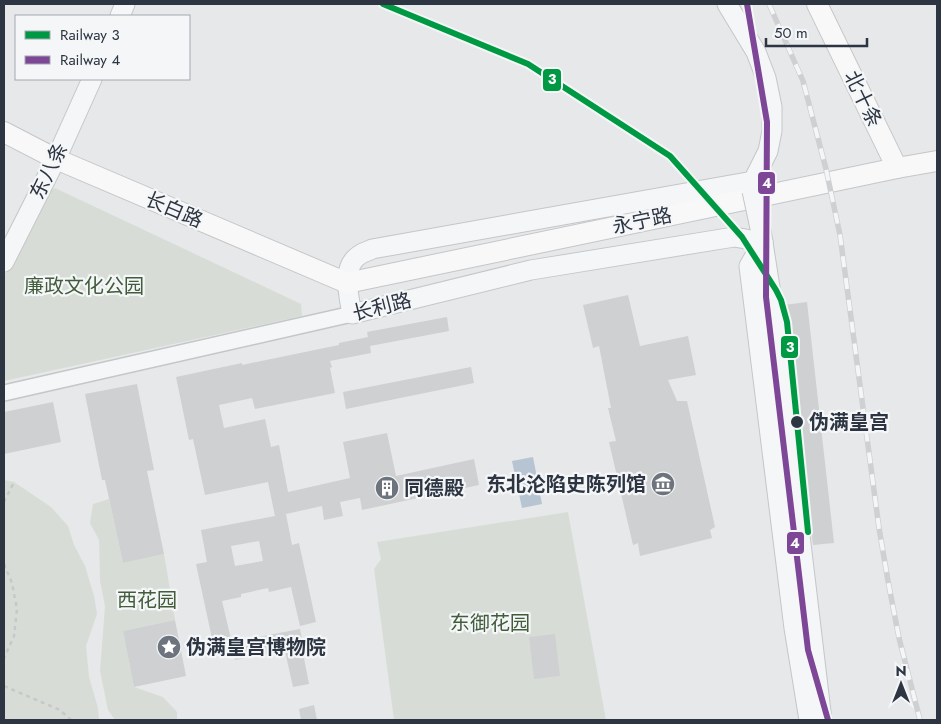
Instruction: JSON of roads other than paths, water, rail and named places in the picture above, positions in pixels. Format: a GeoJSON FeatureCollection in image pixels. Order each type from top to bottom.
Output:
{"type":"FeatureCollection","features":[{"type":"Feature","properties":{"kind":"main road","name":"北十条"},"geometry":{"type":"LineString","coordinates":[[817,4],[897,168]]}},
{"type":"Feature","properties":{"kind":"main road","name":"长白路"},"geometry":{"type":"LineString","coordinates":[[4,132],[56,159],[347,283]]}},
{"type":"Feature","properties":{"kind":"main road","name":"永宁路"},"geometry":{"type":"LineString","coordinates":[[347,283],[897,168],[937,162]]}},
{"type":"Feature","properties":{"kind":"street"},"geometry":{"type":"LineString","coordinates":[[727,4],[756,52],[766,78],[772,107],[772,131],[768,151],[753,186],[774,320],[822,720]]}},
{"type":"Feature","properties":{"kind":"street","name":"东八条"},"geometry":{"type":"LineString","coordinates":[[4,262],[56,159],[92,80]]}},
{"type":"Feature","properties":{"kind":"street"},"geometry":{"type":"LineString","coordinates":[[352,314],[347,283],[350,263],[360,254],[372,249],[753,186]]}},
{"type":"Feature","properties":{"kind":"street"},"geometry":{"type":"LineString","coordinates":[[762,235],[749,266],[794,628],[808,720]]}},
{"type":"Feature","properties":{"kind":"street","name":"长利路"},"geometry":{"type":"LineString","coordinates":[[4,393],[352,314],[531,270],[734,237],[762,235]]}},
{"type":"Feature","properties":{"kind":"water"},"geometry":{"type":"Polygon","coordinates":[[[533,457],[542,504],[522,508],[512,461],[533,457]]]}},
{"type":"Feature","properties":{"kind":"railway"},"geometry":{"type":"LineString","coordinates":[[769,4],[803,81],[826,169],[840,235],[879,528],[899,638],[920,720]]}},
{"type":"Feature","properties":{"kind":"rail line","name":"3"},"geometry":{"type":"LineString","coordinates":[[383,4],[528,64],[670,156],[742,237],[776,290],[787,322],[808,532]]}},
{"type":"Feature","properties":{"kind":"rail line","name":"4"},"geometry":{"type":"LineString","coordinates":[[747,4],[767,122],[766,297],[808,650],[828,720]]}},
{"type":"Feature","properties":{"kind":"place","name":"伪满皇宫"},"geometry":{"type":"Point","coordinates":[797,422]}},
{"type":"Feature","properties":{"kind":"place","name":"东北沦陷史陈列馆"},"geometry":{"type":"Point","coordinates":[663,484]}},
{"type":"Feature","properties":{"kind":"place","name":"同德殿"},"geometry":{"type":"Point","coordinates":[387,488]}},
{"type":"Feature","properties":{"kind":"place","name":"伪满皇宫博物院"},"geometry":{"type":"Point","coordinates":[169,647]}},
{"type":"Feature","properties":{"kind":"park label","name":"廉政文化公园"},"geometry":{"type":"Point","coordinates":[84,286]}},
{"type":"Feature","properties":{"kind":"park label","name":"西花园"},"geometry":{"type":"Point","coordinates":[147,600]}},
{"type":"Feature","properties":{"kind":"park label","name":"东御花园"},"geometry":{"type":"Point","coordinates":[490,623]}}]}
